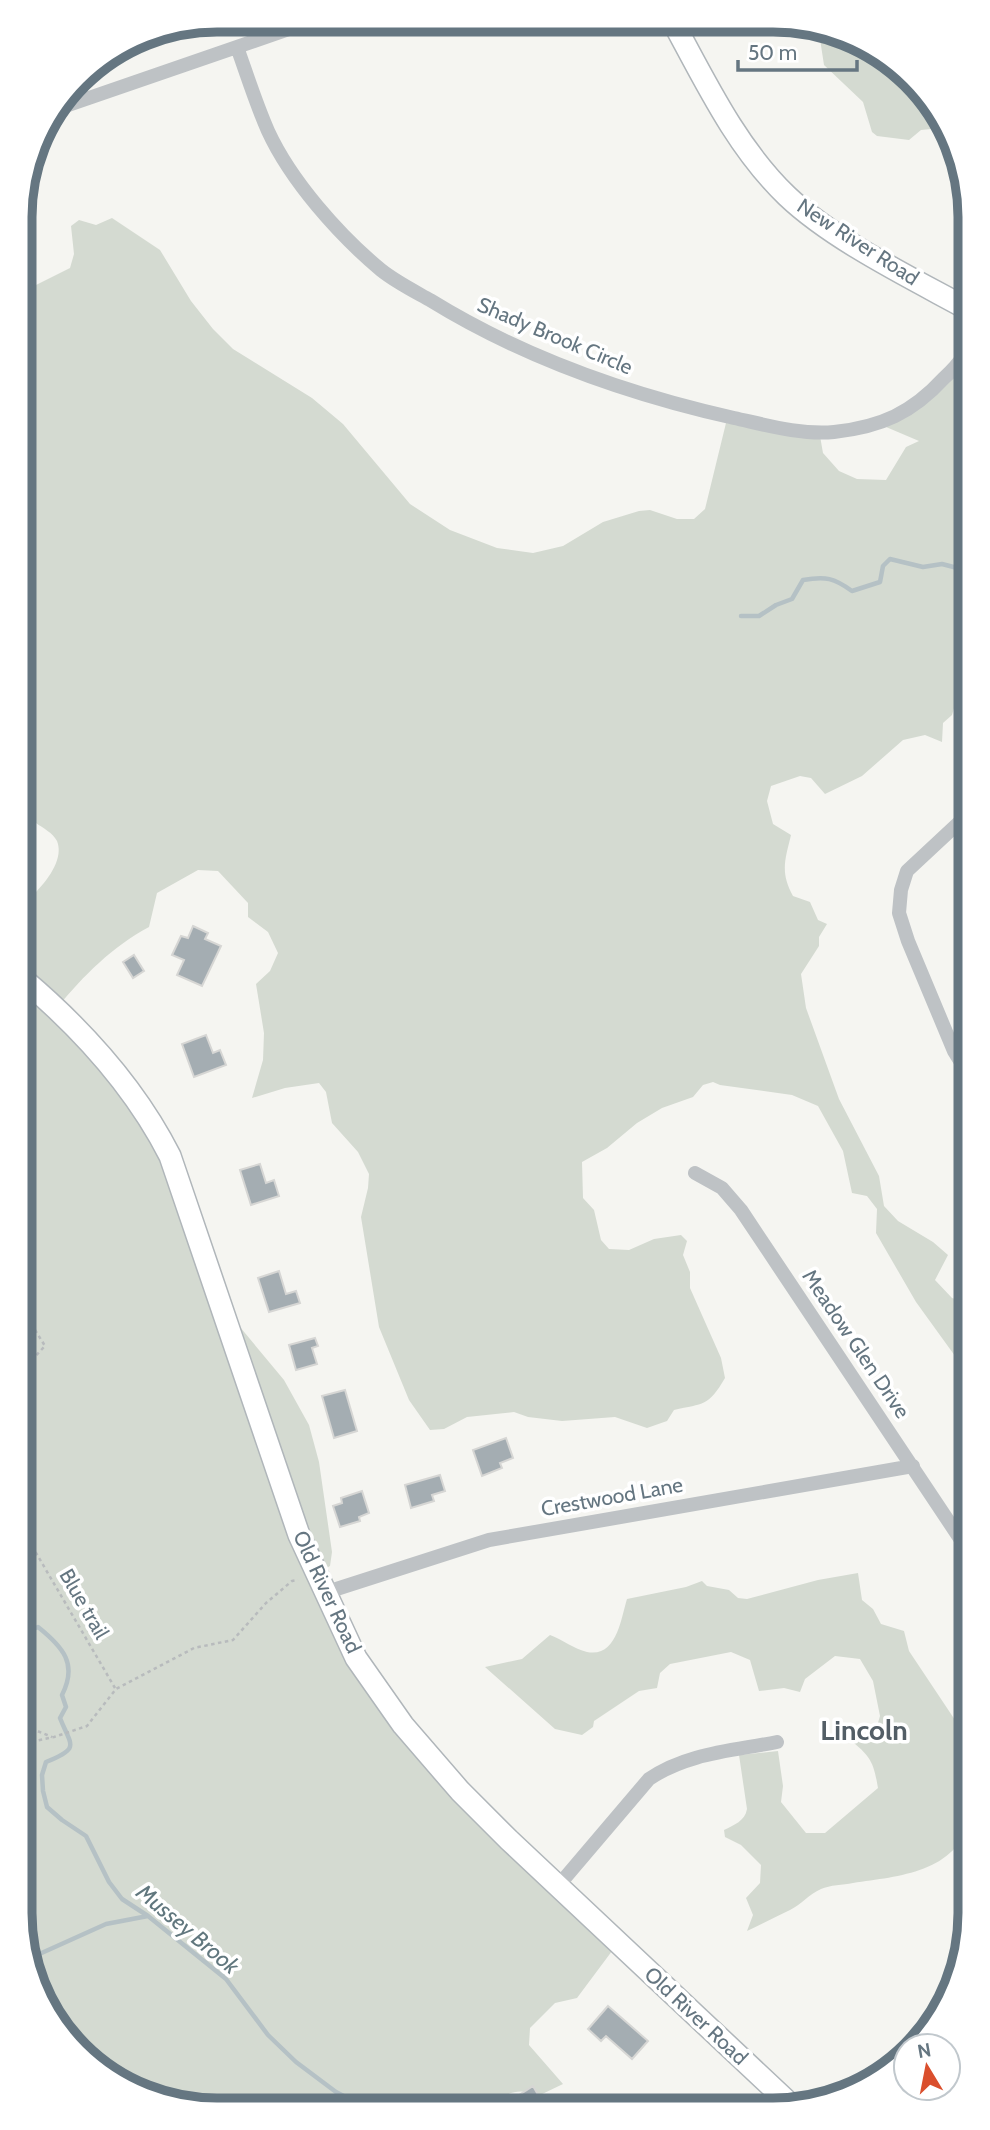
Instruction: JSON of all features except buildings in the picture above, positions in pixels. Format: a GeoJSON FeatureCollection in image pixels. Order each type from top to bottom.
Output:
{"type":"FeatureCollection","features":[{"type":"Feature","properties":{"kind":"main road","name":"New River Road"},"geometry":{"type":"LineString","coordinates":[[678,31],[734,131],[789,198],[841,236],[958,304]]}},
{"type":"Feature","properties":{"kind":"main road","name":"Old River Road"},"geometry":{"type":"LineString","coordinates":[[32,988],[116,1072],[149,1116],[170,1156],[299,1535],[356,1658],[403,1725],[460,1791],[783,2098]]}},
{"type":"Feature","properties":{"kind":"street"},"geometry":{"type":"LineString","coordinates":[[71,104],[283,31]]}},
{"type":"Feature","properties":{"kind":"street","name":"Shady Brook Circle"},"geometry":{"type":"LineString","coordinates":[[237,47],[269,132],[294,174],[328,219],[382,271],[461,319],[556,364],[654,399],[696,410],[781,428],[831,432],[879,424],[900,415],[927,397],[958,362]]}},
{"type":"Feature","properties":{"kind":"street"},"geometry":{"type":"LineString","coordinates":[[958,823],[907,871],[901,890],[900,913],[908,941],[958,1057]]}},
{"type":"Feature","properties":{"kind":"street","name":"Meadow Glen Drive"},"geometry":{"type":"LineString","coordinates":[[695,1173],[722,1188],[741,1210],[958,1535]]}},
{"type":"Feature","properties":{"kind":"street","name":"Crestwood Lane"},"geometry":{"type":"LineString","coordinates":[[320,1584],[489,1540],[913,1466]]}},
{"type":"Feature","properties":{"kind":"street"},"geometry":{"type":"LineString","coordinates":[[558,1886],[649,1779],[666,1767],[688,1758],[776,1742]]}},
{"type":"Feature","properties":{"kind":"path"},"geometry":{"type":"LineString","coordinates":[[32,1324],[46,1346],[32,1360]]}},
{"type":"Feature","properties":{"kind":"path","name":"Blue trail"},"geometry":{"type":"LineString","coordinates":[[32,1547],[116,1689]]}},
{"type":"Feature","properties":{"kind":"path"},"geometry":{"type":"LineString","coordinates":[[32,1742],[87,1726],[116,1689],[194,1647],[233,1640],[266,1603],[292,1581],[320,1584]]}},
{"type":"Feature","properties":{"kind":"path"},"geometry":{"type":"LineString","coordinates":[[32,1729],[55,1737]]}},
{"type":"Feature","properties":{"kind":"shaded area"},"geometry":{"type":"Polygon","coordinates":[[[820,38],[833,41],[876,63],[912,95],[936,128],[921,130],[909,140],[877,136],[872,132],[863,102],[824,65],[820,38]]]}},
{"type":"Feature","properties":{"kind":"shaded area"},"geometry":{"type":"Polygon","coordinates":[[[112,218],[160,250],[191,301],[233,349],[312,398],[343,424],[410,504],[450,530],[497,548],[533,553],[563,546],[603,522],[639,511],[650,510],[677,519],[694,519],[705,509],[726,423],[820,436],[823,453],[839,471],[857,479],[886,480],[906,447],[919,441],[879,424],[927,397],[958,362],[958,695],[952,715],[943,723],[942,742],[925,735],[903,740],[862,776],[825,794],[811,778],[800,776],[771,786],[767,801],[773,824],[791,835],[785,873],[789,888],[793,896],[810,902],[818,920],[827,924],[819,937],[819,946],[801,974],[806,1008],[839,1099],[879,1176],[884,1206],[898,1221],[933,1242],[948,1255],[935,1280],[952,1298],[958,1300],[958,1360],[916,1302],[876,1233],[877,1209],[867,1196],[852,1193],[843,1151],[818,1106],[792,1095],[713,1082],[703,1085],[693,1097],[662,1108],[637,1123],[607,1148],[582,1162],[583,1198],[594,1210],[601,1240],[609,1249],[629,1250],[654,1239],[681,1235],[687,1241],[683,1255],[690,1272],[690,1288],[721,1358],[725,1378],[714,1394],[699,1404],[674,1410],[667,1421],[647,1428],[615,1417],[562,1421],[528,1417],[514,1412],[467,1417],[444,1429],[430,1430],[409,1400],[379,1327],[361,1217],[369,1174],[358,1152],[332,1123],[326,1092],[319,1083],[285,1088],[252,1098],[263,1060],[264,1033],[256,984],[270,971],[278,953],[268,932],[248,917],[248,903],[218,871],[198,870],[157,893],[149,927],[123,943],[99,963],[57,1008],[141,1108],[235,1321],[284,1380],[309,1425],[319,1462],[332,1552],[330,1566],[316,1574],[360,1670],[615,1947],[577,1998],[555,2003],[530,2028],[529,2045],[563,2084],[538,2096],[514,2092],[502,2098],[217,2098],[193,2097],[157,2089],[114,2067],[78,2035],[56,2006],[38,1961],[32,1913],[32,896],[55,865],[59,849],[53,836],[36,823],[32,809],[32,287],[70,268],[74,254],[71,226],[79,220],[96,225],[112,218]]]}},
{"type":"Feature","properties":{"kind":"shaded area"},"geometry":{"type":"Polygon","coordinates":[[[858,1573],[862,1600],[873,1609],[881,1624],[904,1631],[909,1651],[955,1720],[958,1720],[958,1843],[939,1861],[924,1868],[889,1878],[825,1888],[794,1908],[747,1931],[753,1915],[746,1898],[760,1883],[761,1865],[741,1845],[725,1837],[724,1830],[741,1820],[747,1809],[739,1755],[778,1751],[783,1786],[781,1802],[806,1833],[825,1833],[878,1788],[871,1762],[854,1743],[875,1733],[880,1716],[873,1681],[860,1659],[835,1656],[805,1679],[800,1692],[784,1688],[759,1691],[750,1660],[731,1652],[670,1664],[660,1673],[657,1688],[639,1691],[594,1721],[593,1727],[582,1735],[555,1729],[485,1667],[522,1659],[550,1635],[587,1652],[605,1649],[620,1626],[627,1599],[686,1587],[702,1581],[707,1586],[729,1590],[738,1598],[747,1599],[818,1580],[858,1573]]]}},
{"type":"Feature","properties":{"kind":"waterway"},"geometry":{"type":"LineString","coordinates":[[741,616],[759,616],[792,599],[803,580],[829,579],[852,591],[880,582],[883,566],[890,559],[923,567],[942,564],[958,568]]}},
{"type":"Feature","properties":{"kind":"waterway","name":"Mussey Brook"},"geometry":{"type":"LineString","coordinates":[[32,1630],[38,1627],[61,1649],[69,1674],[62,1695],[66,1707],[60,1718],[70,1745],[64,1753],[46,1762],[42,1775],[47,1807],[86,1836],[109,1882],[122,1899],[148,1916],[226,1979],[268,2035],[296,2062],[348,2098]]}},
{"type":"Feature","properties":{"kind":"waterway"},"geometry":{"type":"LineString","coordinates":[[37,1955],[106,1924],[148,1916]]}},
{"type":"Feature","properties":{"kind":"district","name":"Lincoln"},"geometry":{"type":"Point","coordinates":[864,1730]}}]}
